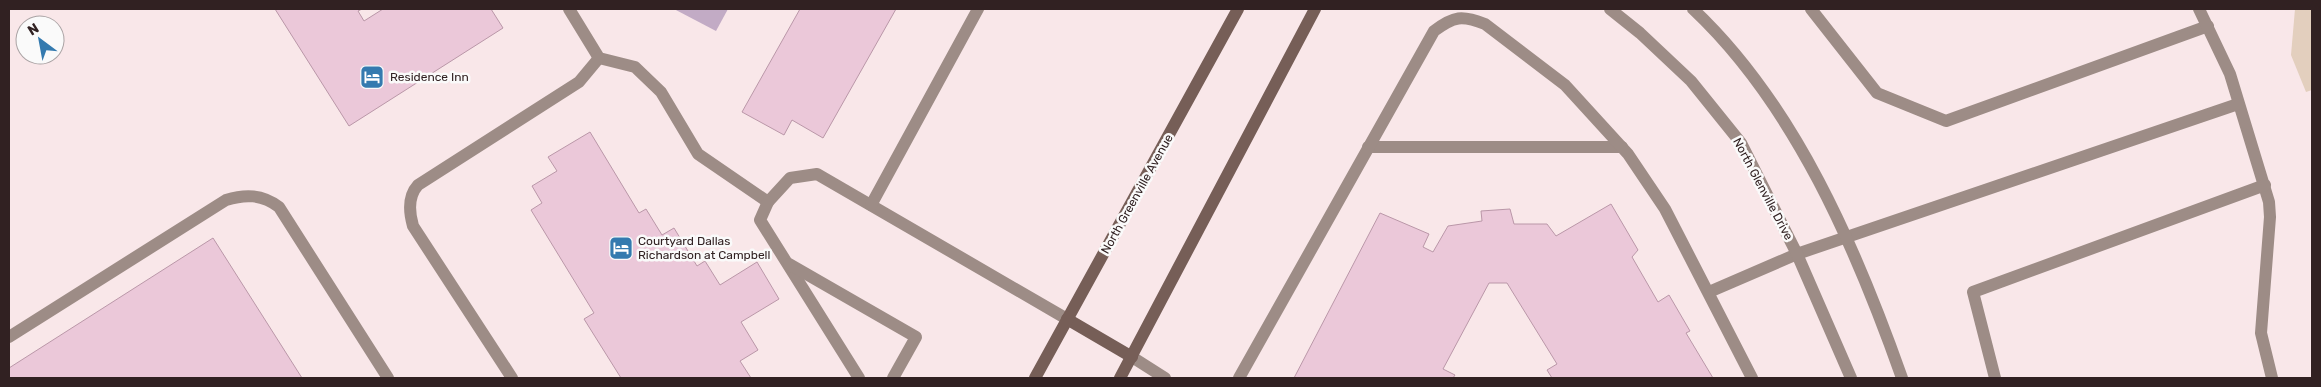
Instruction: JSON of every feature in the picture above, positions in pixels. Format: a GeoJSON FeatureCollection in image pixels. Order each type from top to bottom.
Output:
{"type":"FeatureCollection","features":[{"type":"Feature","properties":{"kind":"main road","name":"North Greenville Avenue"},"geometry":{"type":"LineString","coordinates":[[1035,378],[1238,9]]}},
{"type":"Feature","properties":{"kind":"main road"},"geometry":{"type":"LineString","coordinates":[[1120,378],[1315,9]]}},
{"type":"Feature","properties":{"kind":"main road"},"geometry":{"type":"LineString","coordinates":[[1067,319],[1132,357]]}},
{"type":"Feature","properties":{"kind":"street"},"geometry":{"type":"LineString","coordinates":[[569,9],[599,58],[635,67],[661,92],[698,154],[768,202]]}},
{"type":"Feature","properties":{"kind":"street"},"geometry":{"type":"LineString","coordinates":[[871,205],[978,9]]}},
{"type":"Feature","properties":{"kind":"street","name":"North Glenville Drive"},"geometry":{"type":"LineString","coordinates":[[1610,9],[1640,33],[1691,81],[1741,143],[1797,254],[1851,378]]}},
{"type":"Feature","properties":{"kind":"street"},"geometry":{"type":"LineString","coordinates":[[1693,9],[1709,24],[1758,82],[1797,145],[1847,238],[1876,303],[1902,378]]}},
{"type":"Feature","properties":{"kind":"street"},"geometry":{"type":"LineString","coordinates":[[1811,9],[1877,93],[1946,120],[2208,26]]}},
{"type":"Feature","properties":{"kind":"street"},"geometry":{"type":"LineString","coordinates":[[2199,9],[2230,74],[2265,185],[2270,217],[2261,333],[2272,378]]}},
{"type":"Feature","properties":{"kind":"street"},"geometry":{"type":"LineString","coordinates":[[1239,378],[1434,31],[1450,19],[1469,18],[1485,24],[1565,85],[1622,147],[1665,208],[1752,378]]}},
{"type":"Feature","properties":{"kind":"street"},"geometry":{"type":"LineString","coordinates":[[512,378],[413,226],[410,208],[412,195],[418,185],[579,82],[599,58]]}},
{"type":"Feature","properties":{"kind":"street"},"geometry":{"type":"LineString","coordinates":[[1709,292],[1797,254],[2238,104]]}},
{"type":"Feature","properties":{"kind":"street"},"geometry":{"type":"LineString","coordinates":[[1368,147],[1622,147]]}},
{"type":"Feature","properties":{"kind":"street"},"geometry":{"type":"LineString","coordinates":[[859,378],[760,220],[768,202],[790,178],[817,174],[1067,319]]}},
{"type":"Feature","properties":{"kind":"street"},"geometry":{"type":"LineString","coordinates":[[1995,378],[1973,292],[2265,185]]}},
{"type":"Feature","properties":{"kind":"street"},"geometry":{"type":"LineString","coordinates":[[9,337],[226,200],[249,195],[270,200],[279,207],[388,378]]}},
{"type":"Feature","properties":{"kind":"street"},"geometry":{"type":"LineString","coordinates":[[787,263],[916,337],[893,378]]}},
{"type":"Feature","properties":{"kind":"street"},"geometry":{"type":"LineString","coordinates":[[1132,357],[1165,378]]}},
{"type":"Feature","properties":{"kind":"shaded area"},"geometry":{"type":"Polygon","coordinates":[[[674,9],[728,9],[716,31],[674,9]]]}},
{"type":"Feature","properties":{"kind":"shaded area"},"geometry":{"type":"Polygon","coordinates":[[[2295,9],[2312,9],[2312,90],[2306,92],[2291,55],[2295,9]]]}},
{"type":"Feature","properties":{"kind":"building","name":"Residence Inn"},"geometry":{"type":"Polygon","coordinates":[[[275,9],[362,9],[358,11],[364,21],[383,9],[491,9],[503,28],[349,126],[275,9]]]}},
{"type":"Feature","properties":{"kind":"building"},"geometry":{"type":"Polygon","coordinates":[[[800,9],[896,9],[823,138],[792,120],[784,135],[742,112],[800,9]]]}},
{"type":"Feature","properties":{"kind":"building","name":"Courtyard Dallas Richardson at Campbell"},"geometry":{"type":"Polygon","coordinates":[[[590,132],[639,213],[646,209],[662,235],[674,228],[697,266],[705,261],[720,285],[757,262],[779,299],[741,322],[758,350],[740,361],[751,378],[621,378],[584,319],[594,313],[531,210],[542,203],[532,186],[557,171],[548,157],[590,132]]]}},
{"type":"Feature","properties":{"kind":"building"},"geometry":{"type":"Polygon","coordinates":[[[1611,204],[1638,250],[1632,257],[1658,302],[1669,295],[1690,331],[1686,333],[1713,378],[1552,378],[1547,370],[1557,364],[1507,283],[1489,283],[1443,369],[1455,375],[1453,378],[1294,378],[1380,213],[1429,234],[1423,247],[1433,252],[1448,226],[1482,221],[1481,211],[1510,209],[1514,224],[1547,224],[1556,236],[1611,204]]]}},
{"type":"Feature","properties":{"kind":"building"},"geometry":{"type":"Polygon","coordinates":[[[213,238],[302,378],[9,378],[9,368],[213,238]]]}},
{"type":"Feature","properties":{"kind":"place","name":"Residence Inn"},"geometry":{"type":"Point","coordinates":[372,77]}},
{"type":"Feature","properties":{"kind":"place","name":"Courtyard Dallas Richardson at Campbell"},"geometry":{"type":"Point","coordinates":[621,248]}}]}
